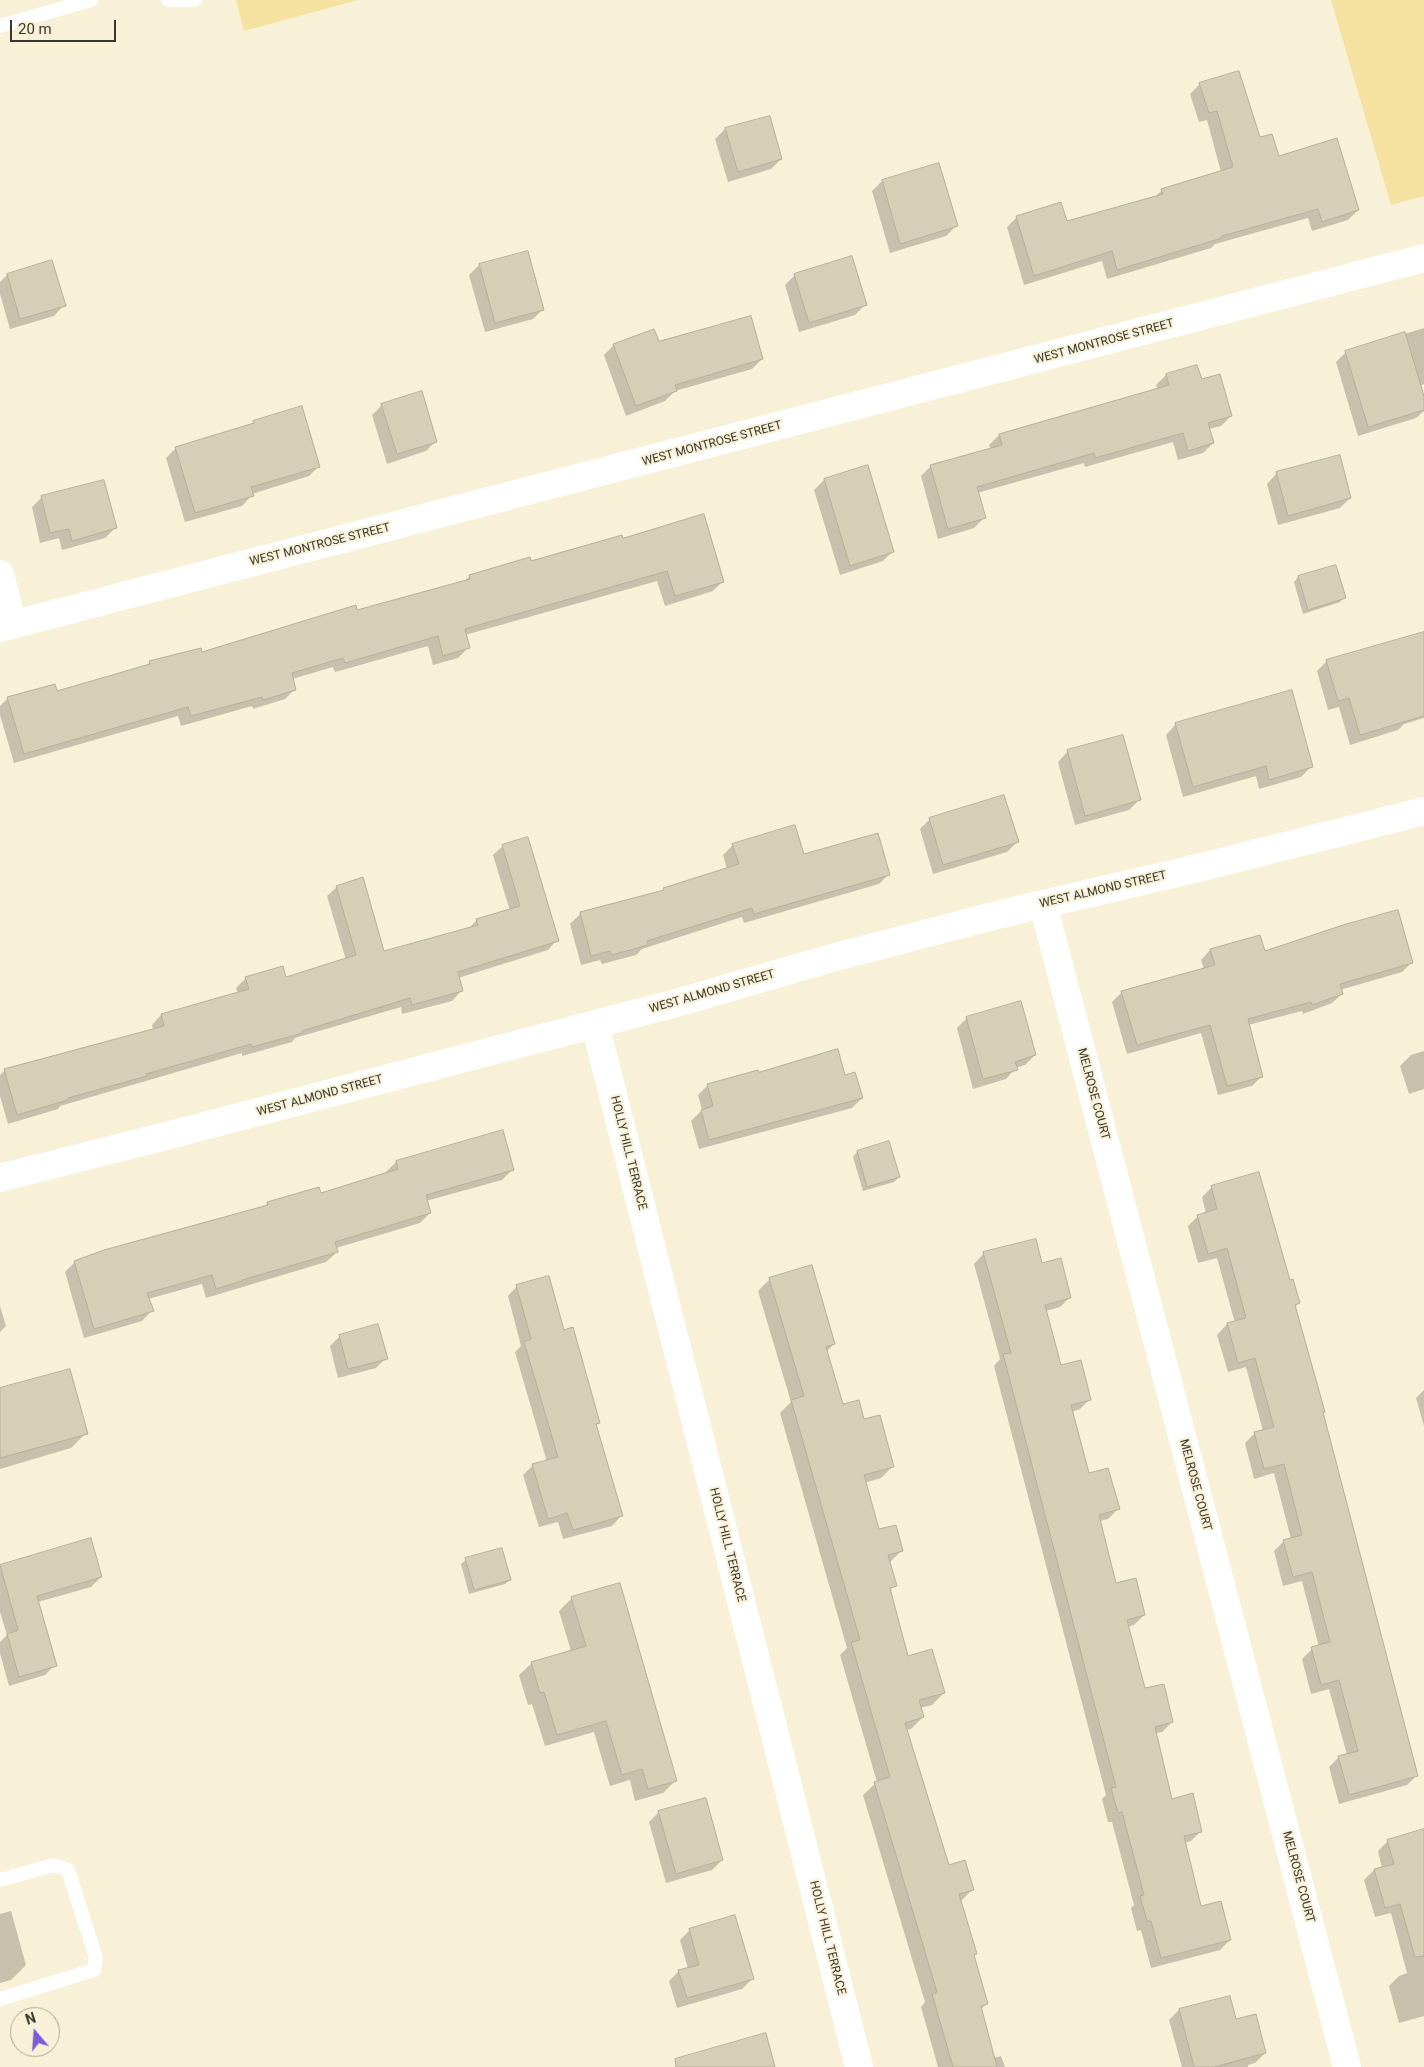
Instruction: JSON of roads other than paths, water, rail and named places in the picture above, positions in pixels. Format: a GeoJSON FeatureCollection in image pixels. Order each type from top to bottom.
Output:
{"type":"FeatureCollection","features":[{"type":"Feature","properties":{"kind":"street","name":"WEST MONTROSE STREET"},"geometry":{"type":"LineString","coordinates":[[6,627],[1424,258]]}},
{"type":"Feature","properties":{"kind":"street"},"geometry":{"type":"LineString","coordinates":[[0,574],[6,627]]}},
{"type":"Feature","properties":{"kind":"street","name":"WEST ALMOND STREET"},"geometry":{"type":"LineString","coordinates":[[0,1178],[680,1002],[838,957],[1043,904],[1198,868],[1424,811]]}},
{"type":"Feature","properties":{"kind":"street","name":"MELROSE COURT"},"geometry":{"type":"LineString","coordinates":[[1043,904],[1347,2067]]}},
{"type":"Feature","properties":{"kind":"street","name":"HOLLY HILL TERRACE"},"geometry":{"type":"LineString","coordinates":[[595,1024],[859,2067]]}},
{"type":"Feature","properties":{"kind":"lane"},"geometry":{"type":"LineString","coordinates":[[0,26],[91,0]]}},
{"type":"Feature","properties":{"kind":"lane"},"geometry":{"type":"LineString","coordinates":[[168,0],[195,0]]}},
{"type":"Feature","properties":{"kind":"lane"},"geometry":{"type":"LineString","coordinates":[[0,1880],[54,1865],[68,1870],[96,1958],[94,1970],[0,1999]]}}]}
